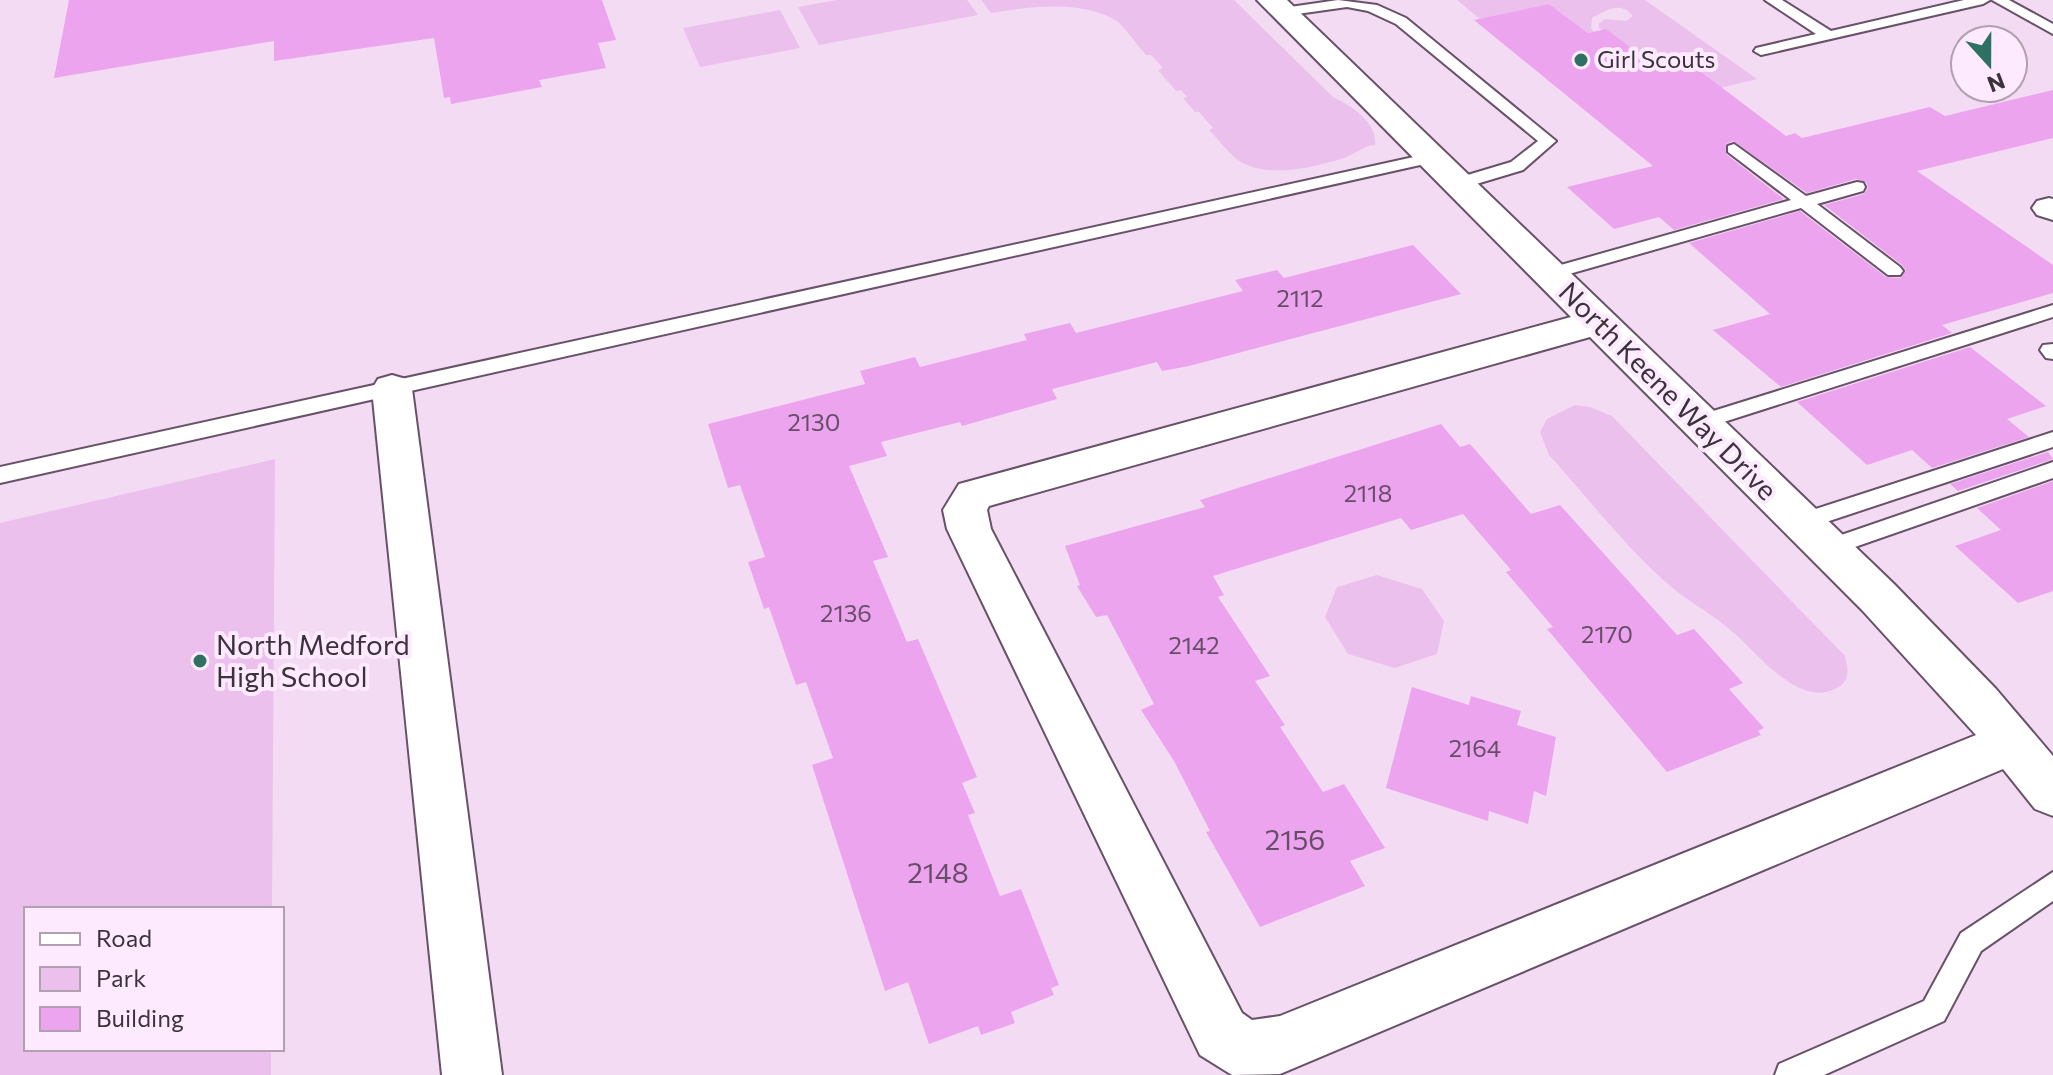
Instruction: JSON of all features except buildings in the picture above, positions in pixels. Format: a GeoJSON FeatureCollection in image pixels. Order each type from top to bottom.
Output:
{"type":"FeatureCollection","features":[{"type":"Feature","properties":{"kind":"street","name":"North Keene Way Drive"},"geometry":{"type":"LineString","coordinates":[[1277,6],[1815,535],[1979,703],[2053,793]]}},
{"type":"Feature","properties":{"kind":"street"},"geometry":{"type":"LineString","coordinates":[[1598,322],[974,495],[965,510],[969,529],[1221,1034],[1245,1051],[1280,1045],[2012,743]]}},
{"type":"Feature","properties":{"kind":"street"},"geometry":{"type":"LineString","coordinates":[[392,389],[472,1075]]}},
{"type":"Feature","properties":{"kind":"lane"},"geometry":{"type":"LineString","coordinates":[[1772,0],[1828,35]]}},
{"type":"Feature","properties":{"kind":"lane"},"geometry":{"type":"LineString","coordinates":[[1761,51],[1983,0]]}},
{"type":"Feature","properties":{"kind":"lane"},"geometry":{"type":"LineString","coordinates":[[1999,0],[2053,30]]}},
{"type":"Feature","properties":{"kind":"lane"},"geometry":{"type":"LineString","coordinates":[[0,475],[392,389],[1445,171],[1517,166],[1548,141],[1401,21],[1372,8],[1347,3],[1277,6]]}},
{"type":"Feature","properties":{"kind":"lane"},"geometry":{"type":"LineString","coordinates":[[1734,149],[1894,271]]}},
{"type":"Feature","properties":{"kind":"lane"},"geometry":{"type":"LineString","coordinates":[[1549,274],[1857,187]]}},
{"type":"Feature","properties":{"kind":"lane"},"geometry":{"type":"LineString","coordinates":[[1701,422],[2053,311]]}},
{"type":"Feature","properties":{"kind":"lane"},"geometry":{"type":"LineString","coordinates":[[1815,535],[2053,439]]}},
{"type":"Feature","properties":{"kind":"lane"},"geometry":{"type":"LineString","coordinates":[[1815,535],[2053,470]]}},
{"type":"Feature","properties":{"kind":"lane"},"geometry":{"type":"LineString","coordinates":[[1790,1075],[1934,1011],[1971,942],[2053,885]]}},
{"type":"Feature","properties":{"kind":"green space"},"geometry":{"type":"Polygon","coordinates":[[[837,0],[967,0],[978,15],[819,45],[798,7],[837,0]]]}},
{"type":"Feature","properties":{"kind":"green space"},"geometry":{"type":"Polygon","coordinates":[[[981,0],[1234,0],[1333,97],[1362,115],[1372,129],[1375,145],[1341,159],[1301,168],[1273,170],[1247,165],[1225,148],[1209,130],[1213,128],[1183,98],[1187,97],[1181,90],[1176,91],[1158,70],[1163,68],[1151,55],[1146,55],[1117,21],[1103,14],[1073,7],[1023,8],[991,13],[981,0]]]}},
{"type":"Feature","properties":{"kind":"green space"},"geometry":{"type":"Polygon","coordinates":[[[1457,0],[1645,0],[1757,79],[1700,93],[1708,77],[1688,62],[1663,67],[1599,28],[1599,23],[1605,19],[1626,21],[1633,16],[1623,9],[1613,8],[1592,18],[1591,28],[1594,32],[1588,33],[1549,4],[1480,19],[1457,0]]]}},
{"type":"Feature","properties":{"kind":"green space"},"geometry":{"type":"Polygon","coordinates":[[[780,10],[800,48],[700,67],[683,28],[780,10]]]}},
{"type":"Feature","properties":{"kind":"green space"},"geometry":{"type":"Polygon","coordinates":[[[1575,405],[1612,416],[1845,656],[1845,682],[1823,693],[1795,685],[1646,564],[1549,455],[1540,432],[1547,419],[1575,405]]]}},
{"type":"Feature","properties":{"kind":"green space"},"geometry":{"type":"Polygon","coordinates":[[[275,459],[272,907],[24,907],[24,1051],[271,1051],[271,1075],[0,1075],[0,523],[275,459]]]}},
{"type":"Feature","properties":{"kind":"green space"},"geometry":{"type":"Polygon","coordinates":[[[1377,575],[1422,589],[1444,621],[1437,654],[1395,668],[1348,654],[1325,617],[1337,587],[1377,575]]]}},
{"type":"Feature","properties":{"kind":"place","name":"Girl Scouts"},"geometry":{"type":"Point","coordinates":[1581,60]}},
{"type":"Feature","properties":{"kind":"place","name":"North Medford High School"},"geometry":{"type":"Point","coordinates":[200,661]}}]}
